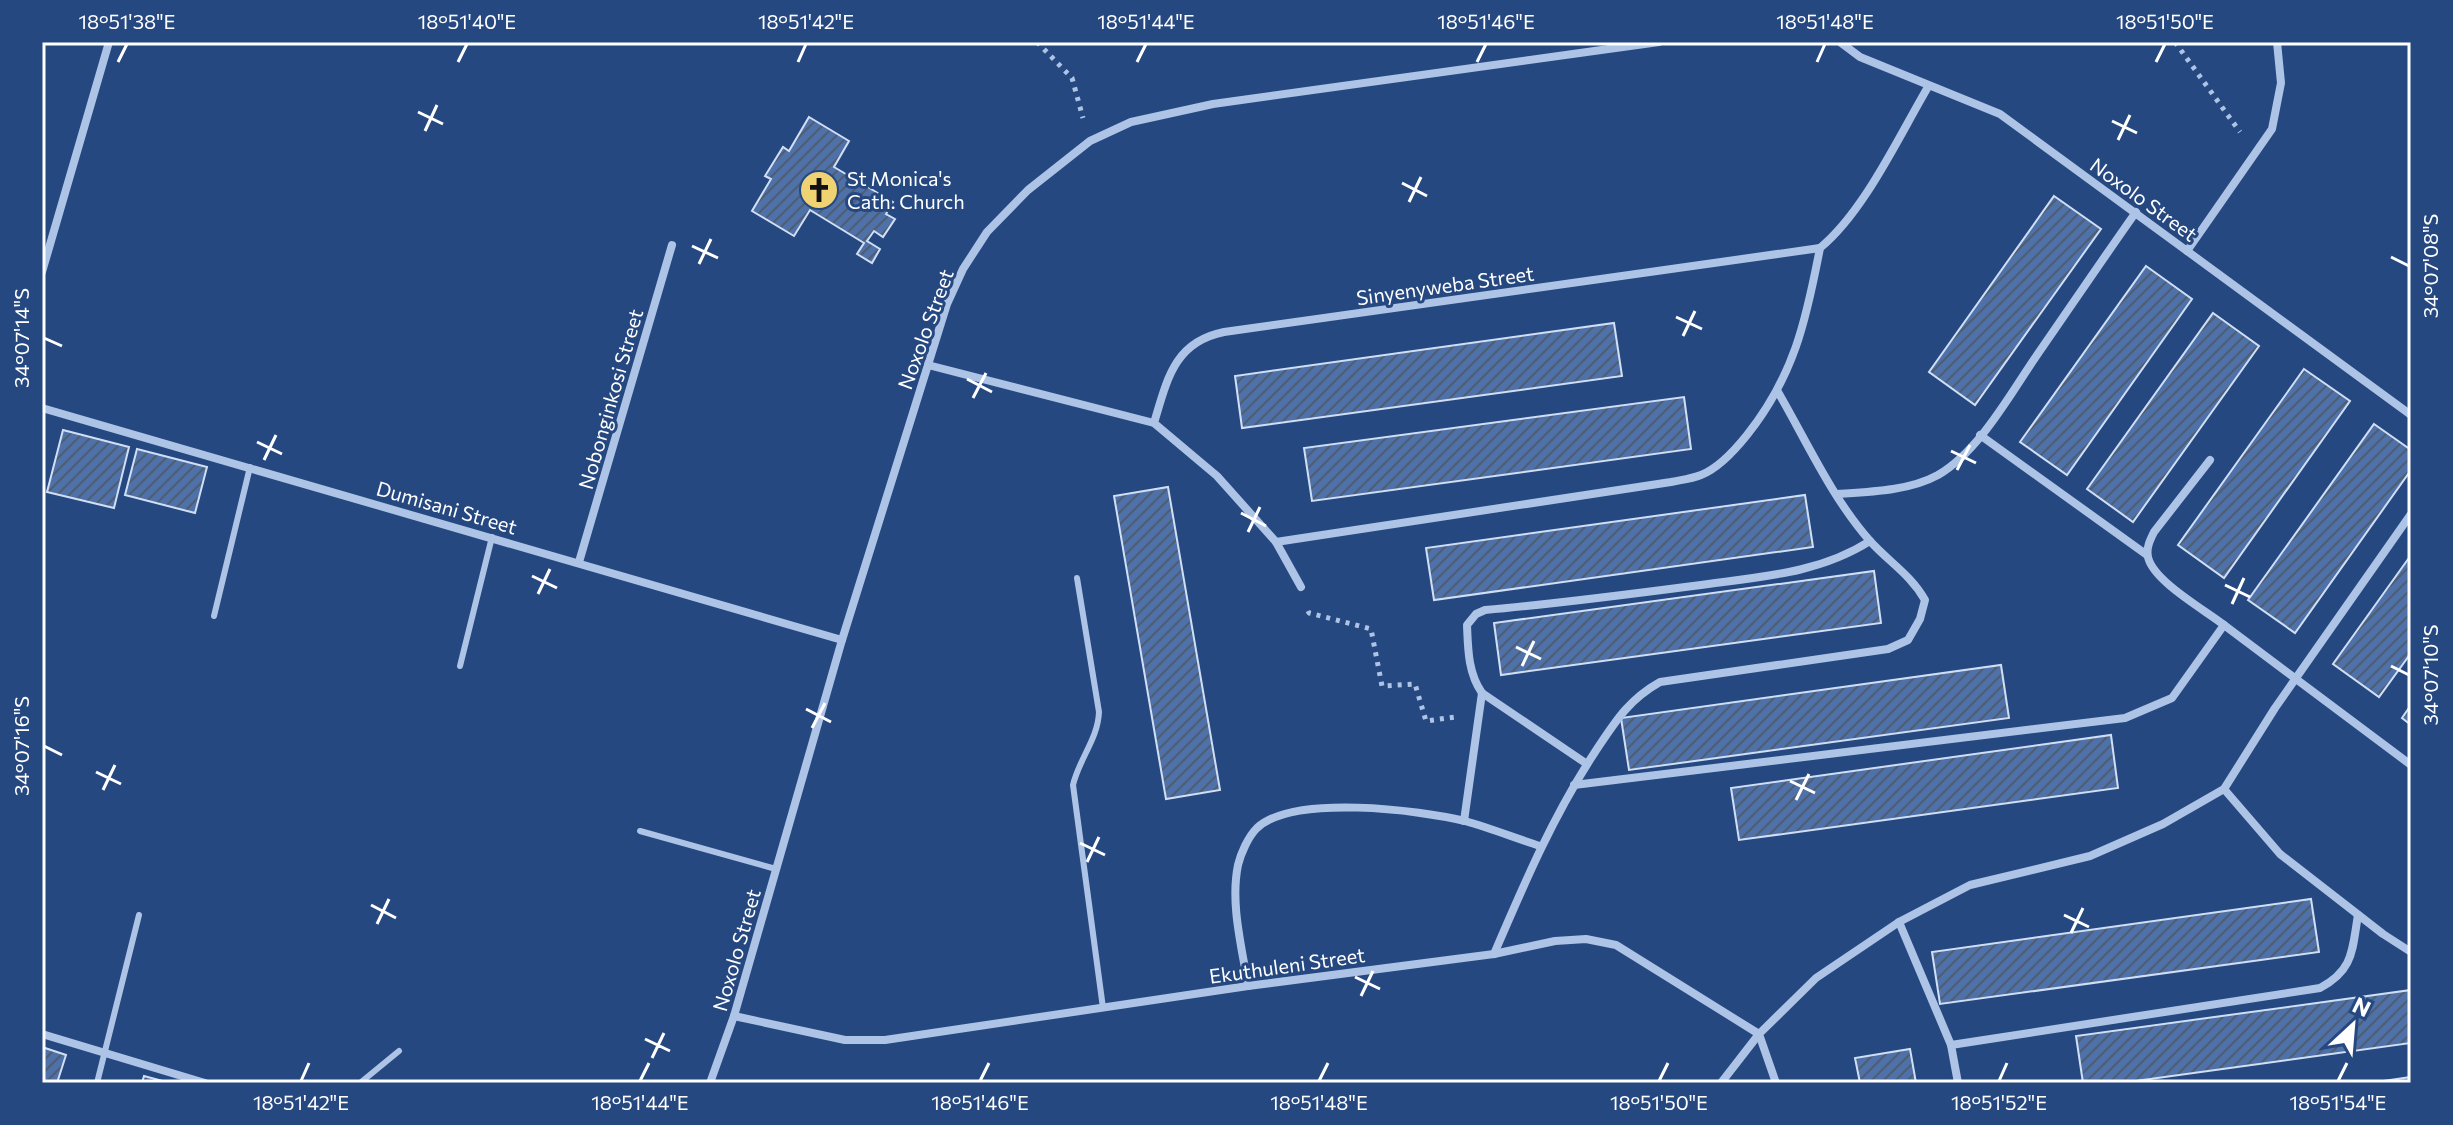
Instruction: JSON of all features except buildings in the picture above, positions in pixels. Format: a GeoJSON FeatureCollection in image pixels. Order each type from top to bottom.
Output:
{"type":"FeatureCollection","features":[{"type":"Feature","properties":{"kind":"street"},"geometry":{"type":"LineString","coordinates":[[42,272],[109,42]]}},
{"type":"Feature","properties":{"kind":"street","name":"Noxolo Street"},"geometry":{"type":"LineString","coordinates":[[710,1083],[734,1016],[842,640],[947,304],[963,269],[987,232],[1028,190],[1090,141],[1131,122],[1198,106],[1659,42]]}},
{"type":"Feature","properties":{"kind":"street","name":"Noxolo Street"},"geometry":{"type":"LineString","coordinates":[[1840,42],[1860,57],[2000,114],[2411,415]]}},
{"type":"Feature","properties":{"kind":"street"},"geometry":{"type":"LineString","coordinates":[[2187,251],[2272,129],[2281,83],[2277,42]]}},
{"type":"Feature","properties":{"kind":"street"},"geometry":{"type":"LineString","coordinates":[[1276,542],[1702,475],[1735,451],[1778,392],[1798,342],[1820,248],[1836,235],[1928,87]]}},
{"type":"Feature","properties":{"kind":"street"},"geometry":{"type":"LineString","coordinates":[[1837,494],[1887,489],[1938,475],[1966,452],[2136,212]]}},
{"type":"Feature","properties":{"kind":"street","name":"Nobonginkosi Street"},"geometry":{"type":"LineString","coordinates":[[579,562],[672,245]]}},
{"type":"Feature","properties":{"kind":"street","name":"Sinyenyweba Street"},"geometry":{"type":"LineString","coordinates":[[1154,423],[1178,360],[1190,344],[1207,335],[1820,248]]}},
{"type":"Feature","properties":{"kind":"street"},"geometry":{"type":"LineString","coordinates":[[928,365],[1154,423],[1217,476],[1276,542],[1301,587]]}},
{"type":"Feature","properties":{"kind":"street"},"geometry":{"type":"LineString","coordinates":[[1494,954],[1540,846],[1574,785],[1620,715],[1640,694],[1660,682],[1888,649],[1908,640],[1920,619],[1925,600],[1914,581],[1870,541],[1837,494],[1778,392]]}},
{"type":"Feature","properties":{"kind":"street","name":"Dumisani Street"},"geometry":{"type":"LineString","coordinates":[[42,408],[842,640]]}},
{"type":"Feature","properties":{"kind":"street"},"geometry":{"type":"LineString","coordinates":[[1980,435],[2147,555],[2158,575],[2411,765]]}},
{"type":"Feature","properties":{"kind":"street"},"geometry":{"type":"LineString","coordinates":[[2147,555],[2148,543],[2154,532],[2210,460]]}},
{"type":"Feature","properties":{"kind":"street"},"geometry":{"type":"LineString","coordinates":[[1721,1083],[1759,1034],[1816,978],[1899,922],[1970,885],[2090,856],[2163,824],[2224,789],[2294,680],[2411,514]]}},
{"type":"Feature","properties":{"kind":"street"},"geometry":{"type":"LineString","coordinates":[[1587,764],[1482,693],[1473,679],[1468,645],[1467,625],[1476,614],[1485,610],[1575,602],[1788,573],[1823,565],[1848,555],[1870,541]]}},
{"type":"Feature","properties":{"kind":"street"},"geometry":{"type":"LineString","coordinates":[[1574,785],[2125,718],[2172,698],[2224,625]]}},
{"type":"Feature","properties":{"kind":"street"},"geometry":{"type":"LineString","coordinates":[[1464,821],[1482,693]]}},
{"type":"Feature","properties":{"kind":"street"},"geometry":{"type":"LineString","coordinates":[[2224,789],[2280,854],[2411,952]]}},
{"type":"Feature","properties":{"kind":"street"},"geometry":{"type":"LineString","coordinates":[[1248,986],[1236,902],[1238,865],[1248,839],[1258,827],[1272,819],[1296,812],[1361,806],[1464,821],[1540,846]]}},
{"type":"Feature","properties":{"kind":"street"},"geometry":{"type":"LineString","coordinates":[[1951,1045],[2320,988],[2335,979],[2347,966],[2358,915]]}},
{"type":"Feature","properties":{"kind":"street"},"geometry":{"type":"LineString","coordinates":[[1899,922],[1951,1045],[1958,1083]]}},
{"type":"Feature","properties":{"kind":"street","name":"Ekuthuleni Street"},"geometry":{"type":"LineString","coordinates":[[734,1016],[845,1040],[885,1040],[1248,986],[1494,954],[1555,941],[1586,939],[1616,945],[1759,1034]]}},
{"type":"Feature","properties":{"kind":"street"},"geometry":{"type":"LineString","coordinates":[[42,1034],[205,1083]]}},
{"type":"Feature","properties":{"kind":"street"},"geometry":{"type":"LineString","coordinates":[[1759,1034],[1776,1083]]}},
{"type":"Feature","properties":{"kind":"lane"},"geometry":{"type":"LineString","coordinates":[[214,616],[250,467]]}},
{"type":"Feature","properties":{"kind":"lane"},"geometry":{"type":"LineString","coordinates":[[460,666],[492,537]]}},
{"type":"Feature","properties":{"kind":"lane"},"geometry":{"type":"LineString","coordinates":[[1077,578],[1099,712],[1098,727],[1073,785],[1103,1008]]}},
{"type":"Feature","properties":{"kind":"lane"},"geometry":{"type":"LineString","coordinates":[[640,831],[776,869]]}},
{"type":"Feature","properties":{"kind":"lane"},"geometry":{"type":"LineString","coordinates":[[97,1083],[139,915]]}},
{"type":"Feature","properties":{"kind":"lane"},"geometry":{"type":"LineString","coordinates":[[360,1083],[399,1051]]}},
{"type":"Feature","properties":{"kind":"path"},"geometry":{"type":"LineString","coordinates":[[1037,42],[1072,78],[1090,141]]}},
{"type":"Feature","properties":{"kind":"path"},"geometry":{"type":"LineString","coordinates":[[2175,42],[2256,154]]}},
{"type":"Feature","properties":{"kind":"path"},"geometry":{"type":"LineString","coordinates":[[1301,587],[1309,613],[1371,629],[1382,686],[1415,684],[1426,721],[1479,715]]}},
{"type":"Feature","properties":{"kind":"place","name":"St Monica's Cath. Church"},"geometry":{"type":"Point","coordinates":[819,190]}}]}
